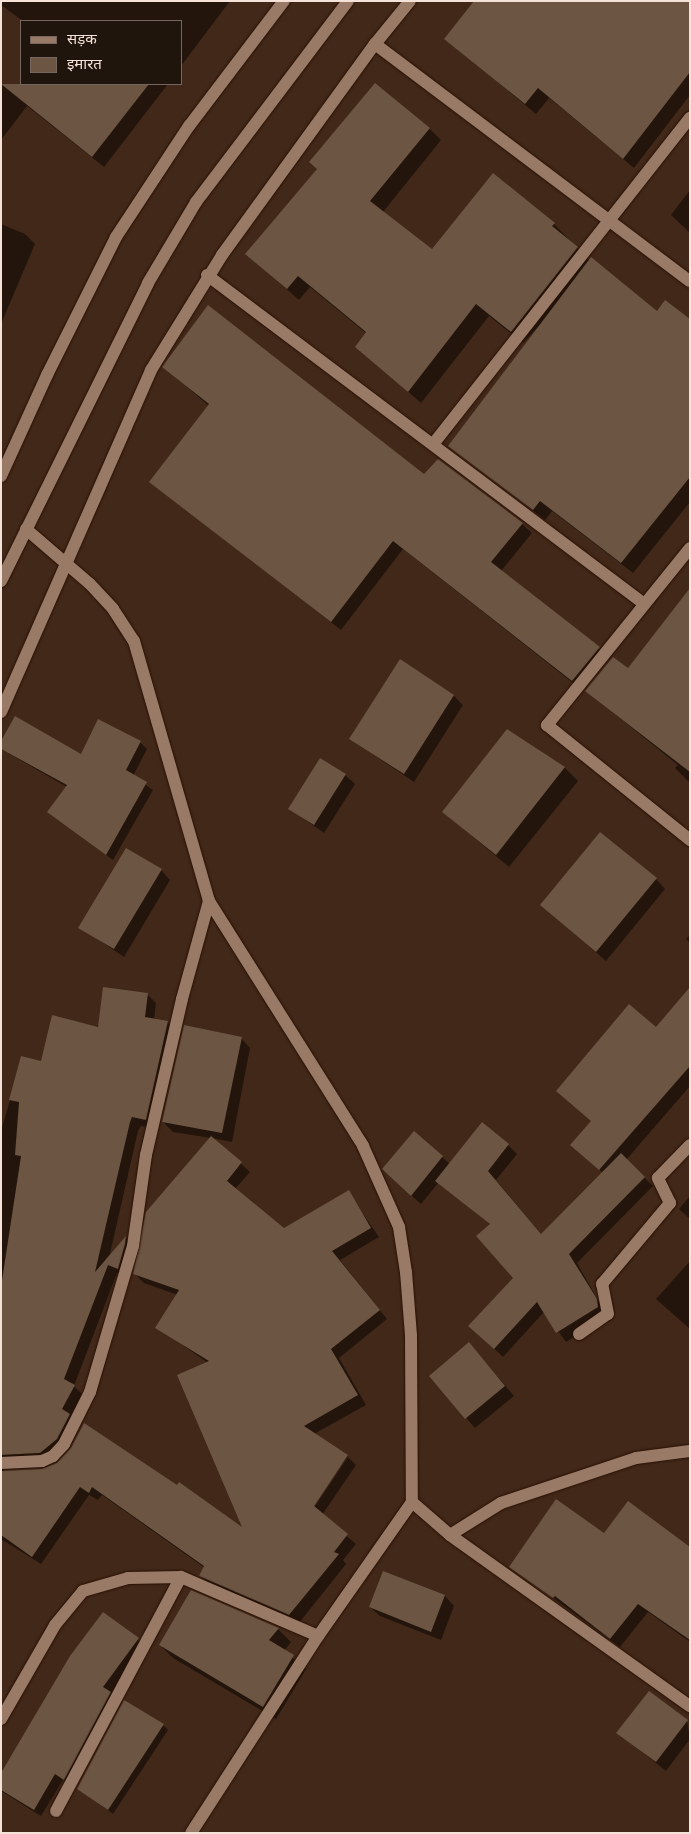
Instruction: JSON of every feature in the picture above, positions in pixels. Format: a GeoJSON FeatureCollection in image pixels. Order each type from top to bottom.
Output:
{"type":"FeatureCollection","features":[{"type":"Feature","properties":{"kind":"street"},"geometry":{"type":"LineString","coordinates":[[1,476],[47,374],[116,237],[189,126],[284,1]]}},
{"type":"Feature","properties":{"kind":"street"},"geometry":{"type":"LineString","coordinates":[[1,581],[148,283],[196,202],[348,1]]}},
{"type":"Feature","properties":{"kind":"street"},"geometry":{"type":"LineString","coordinates":[[1,712],[65,561],[151,370],[208,276],[375,44],[410,1]]}},
{"type":"Feature","properties":{"kind":"street"},"geometry":{"type":"LineString","coordinates":[[375,44],[690,281]]}},
{"type":"Feature","properties":{"kind":"street"},"geometry":{"type":"LineString","coordinates":[[434,443],[690,118]]}},
{"type":"Feature","properties":{"kind":"street"},"geometry":{"type":"LineString","coordinates":[[208,276],[434,443],[643,603]]}},
{"type":"Feature","properties":{"kind":"street"},"geometry":{"type":"LineString","coordinates":[[26,529],[65,561],[113,609],[134,641],[209,901],[363,1146],[400,1227],[411,1335],[412,1502],[318,1636],[191,1833]]}},
{"type":"Feature","properties":{"kind":"street"},"geometry":{"type":"LineString","coordinates":[[690,548],[643,603],[547,725],[690,840]]}},
{"type":"Feature","properties":{"kind":"street"},"geometry":{"type":"LineString","coordinates":[[1,1463],[42,1461],[53,1456],[64,1444],[90,1392],[133,1246],[146,1155],[182,999],[209,901]]}},
{"type":"Feature","properties":{"kind":"street"},"geometry":{"type":"LineString","coordinates":[[579,1334],[608,1314],[602,1284],[670,1203],[658,1178],[690,1145]]}},
{"type":"Feature","properties":{"kind":"street"},"geometry":{"type":"LineString","coordinates":[[450,1535],[501,1503],[636,1458],[690,1451]]}},
{"type":"Feature","properties":{"kind":"street"},"geometry":{"type":"LineString","coordinates":[[412,1502],[450,1535],[690,1706]]}},
{"type":"Feature","properties":{"kind":"street"},"geometry":{"type":"LineString","coordinates":[[1,1719],[55,1624],[83,1591],[128,1578],[181,1578],[318,1636]]}},
{"type":"Feature","properties":{"kind":"street"},"geometry":{"type":"LineString","coordinates":[[56,1811],[181,1578]]}},
{"type":"Feature","properties":{"kind":"building"},"geometry":{"type":"Polygon","coordinates":[[[474,1],[690,1],[690,72],[623,159],[538,88],[525,104],[444,39],[474,1]]]}},
{"type":"Feature","properties":{"kind":"building"},"geometry":{"type":"Polygon","coordinates":[[[375,83],[430,128],[370,201],[432,249],[493,173],[555,223],[552,226],[578,247],[511,332],[476,304],[408,392],[355,347],[366,332],[298,276],[287,289],[245,254],[317,169],[309,162],[375,83]]]}},
{"type":"Feature","properties":{"kind":"building"},"geometry":{"type":"Polygon","coordinates":[[[1,84],[148,85],[92,157],[1,84]]]}},
{"type":"Feature","properties":{"kind":"building"},"geometry":{"type":"Polygon","coordinates":[[[591,257],[657,311],[665,300],[690,319],[690,477],[621,563],[540,501],[533,510],[448,446],[591,257]]]}},
{"type":"Feature","properties":{"kind":"building"},"geometry":{"type":"Polygon","coordinates":[[[208,305],[424,474],[438,459],[523,523],[491,562],[600,647],[572,681],[393,541],[331,622],[149,482],[209,404],[162,367],[208,305]]]}},
{"type":"Feature","properties":{"kind":"building"},"geometry":{"type":"Polygon","coordinates":[[[690,588],[690,772],[585,691],[613,657],[628,668],[690,588]]]}},
{"type":"Feature","properties":{"kind":"building"},"geometry":{"type":"Polygon","coordinates":[[[400,659],[454,695],[404,774],[349,739],[400,659]]]}},
{"type":"Feature","properties":{"kind":"building"},"geometry":{"type":"Polygon","coordinates":[[[15,716],[81,754],[98,719],[141,741],[126,770],[147,782],[106,855],[47,812],[67,785],[1,749],[1,741],[15,716]]]}},
{"type":"Feature","properties":{"kind":"building"},"geometry":{"type":"Polygon","coordinates":[[[507,729],[565,767],[496,855],[442,812],[507,729]]]}},
{"type":"Feature","properties":{"kind":"building"},"geometry":{"type":"Polygon","coordinates":[[[320,758],[346,774],[314,825],[288,809],[320,758]]]}},
{"type":"Feature","properties":{"kind":"building"},"geometry":{"type":"Polygon","coordinates":[[[600,832],[657,878],[596,952],[540,905],[600,832]]]}},
{"type":"Feature","properties":{"kind":"building"},"geometry":{"type":"Polygon","coordinates":[[[126,848],[162,869],[114,949],[78,928],[126,848]]]}},
{"type":"Feature","properties":{"kind":"building"},"geometry":{"type":"Polygon","coordinates":[[[103,987],[148,993],[145,1017],[168,1021],[146,1120],[132,1117],[130,1122],[95,1272],[126,1236],[125,1244],[118,1269],[108,1265],[64,1379],[75,1385],[62,1409],[70,1414],[57,1439],[40,1453],[1,1455],[1,1287],[21,1156],[15,1155],[19,1102],[9,1100],[21,1056],[41,1061],[52,1015],[98,1027],[103,987]]]}},
{"type":"Feature","properties":{"kind":"building"},"geometry":{"type":"Polygon","coordinates":[[[690,987],[690,1066],[599,1170],[570,1145],[591,1121],[556,1091],[629,1004],[656,1027],[690,987]]]}},
{"type":"Feature","properties":{"kind":"building"},"geometry":{"type":"Polygon","coordinates":[[[184,1025],[242,1037],[222,1133],[162,1122],[184,1025]]]}},
{"type":"Feature","properties":{"kind":"building"},"geometry":{"type":"Polygon","coordinates":[[[482,1122],[509,1144],[488,1171],[541,1234],[621,1153],[645,1177],[569,1254],[597,1299],[598,1307],[556,1333],[537,1302],[494,1349],[468,1326],[513,1278],[476,1236],[490,1224],[435,1181],[482,1122]]]}},
{"type":"Feature","properties":{"kind":"building"},"geometry":{"type":"Polygon","coordinates":[[[414,1131],[443,1156],[411,1196],[382,1169],[414,1131]]]}},
{"type":"Feature","properties":{"kind":"building"},"geometry":{"type":"Polygon","coordinates":[[[211,1136],[242,1162],[227,1181],[284,1228],[349,1190],[371,1228],[332,1251],[380,1310],[331,1349],[358,1395],[304,1426],[348,1455],[314,1506],[348,1534],[334,1552],[339,1554],[289,1615],[199,1576],[204,1566],[92,1487],[89,1493],[80,1487],[32,1557],[1,1535],[1,1471],[42,1469],[57,1463],[71,1448],[84,1423],[177,1485],[179,1482],[242,1527],[177,1375],[209,1361],[155,1328],[179,1290],[133,1274],[146,1212],[211,1136]]]}},
{"type":"Feature","properties":{"kind":"building"},"geometry":{"type":"Polygon","coordinates":[[[469,1342],[505,1386],[465,1419],[429,1376],[469,1342]]]}},
{"type":"Feature","properties":{"kind":"building"},"geometry":{"type":"Polygon","coordinates":[[[556,1499],[604,1533],[628,1501],[690,1547],[690,1640],[638,1604],[610,1639],[555,1596],[553,1598],[509,1567],[556,1499]]]}},
{"type":"Feature","properties":{"kind":"building"},"geometry":{"type":"Polygon","coordinates":[[[383,1571],[445,1595],[431,1632],[369,1607],[383,1571]]]}},
{"type":"Feature","properties":{"kind":"building"},"geometry":{"type":"Polygon","coordinates":[[[191,1590],[279,1628],[269,1640],[294,1655],[263,1707],[159,1645],[191,1590]]]}},
{"type":"Feature","properties":{"kind":"building"},"geometry":{"type":"Polygon","coordinates":[[[103,1612],[139,1638],[103,1687],[111,1692],[64,1780],[55,1774],[34,1810],[1,1790],[1,1773],[70,1656],[103,1612]]]}},
{"type":"Feature","properties":{"kind":"building"},"geometry":{"type":"Polygon","coordinates":[[[649,1691],[688,1720],[656,1762],[616,1733],[649,1691]]]}},
{"type":"Feature","properties":{"kind":"building"},"geometry":{"type":"Polygon","coordinates":[[[124,1700],[164,1724],[108,1810],[77,1789],[124,1700]]]}}]}
